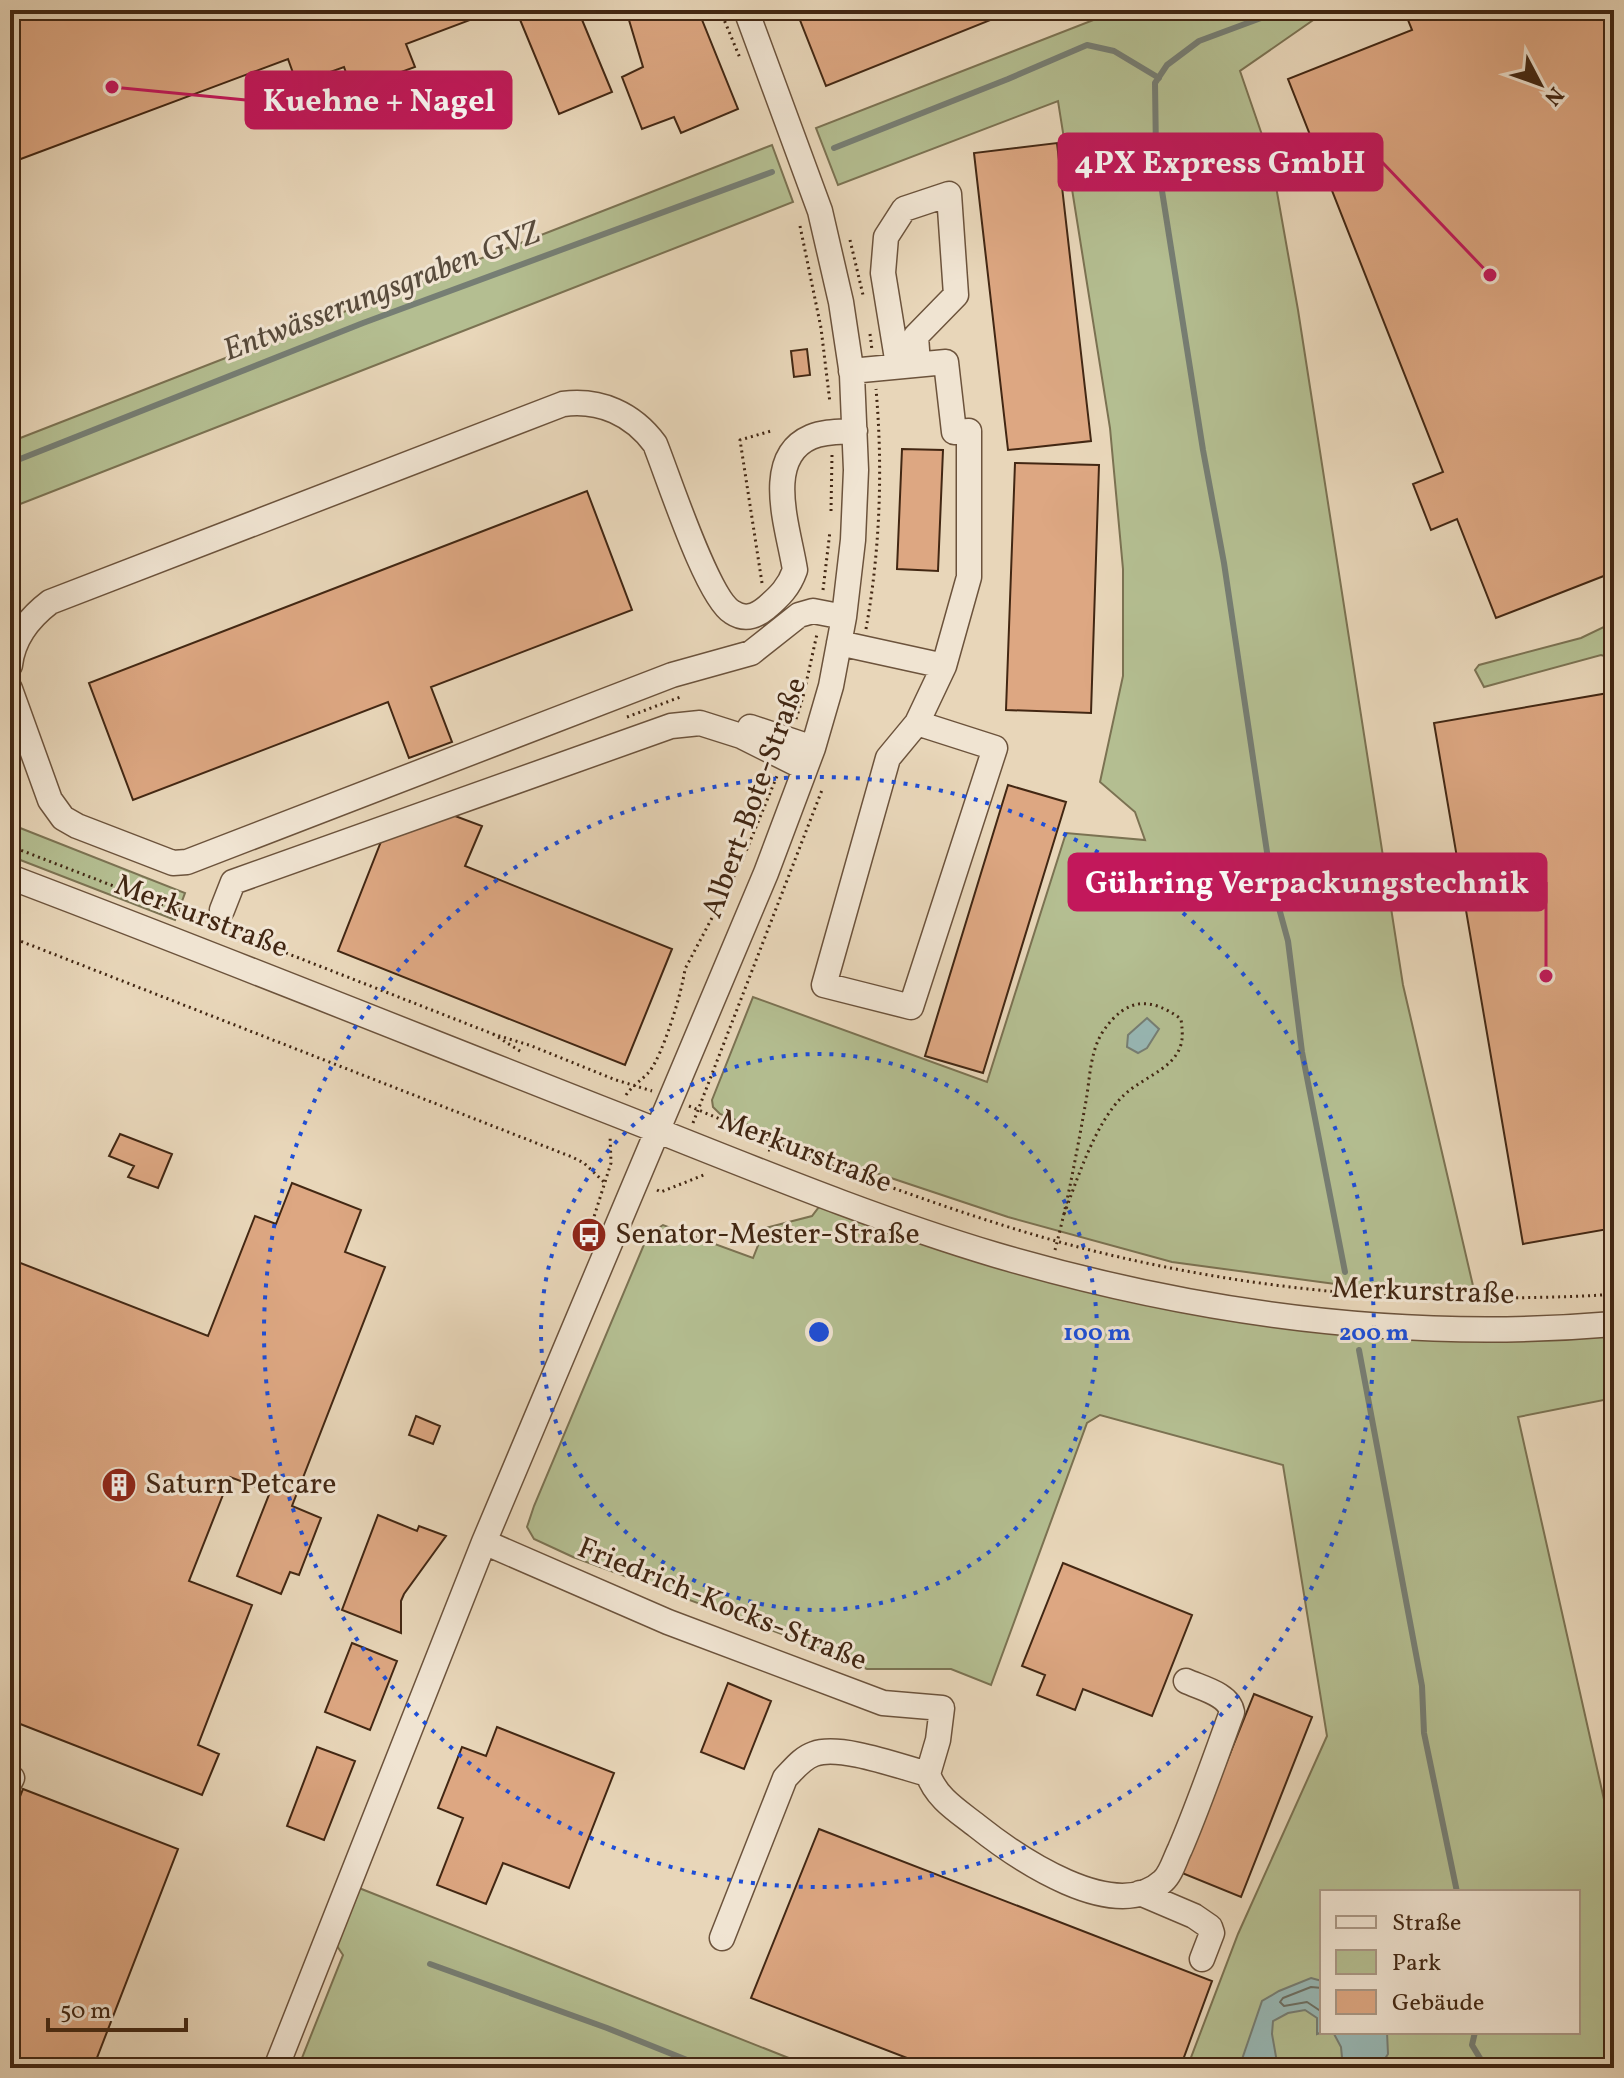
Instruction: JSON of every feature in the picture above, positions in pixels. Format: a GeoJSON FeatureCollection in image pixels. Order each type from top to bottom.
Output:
{"type":"FeatureCollection","features":[{"type":"Feature","properties":{"kind":"street","name":"Albert-Bote-Straße"},"geometry":{"type":"LineString","coordinates":[[656,1130],[766,873],[803,759],[831,686],[851,646],[844,617],[853,540],[844,432],[885,367],[841,302],[820,211],[746,10]]}},
{"type":"Feature","properties":{"kind":"street"},"geometry":{"type":"LineString","coordinates":[[949,194],[956,295],[885,367],[883,273],[886,237],[904,209],[949,194]]}},
{"type":"Feature","properties":{"kind":"street"},"geometry":{"type":"LineString","coordinates":[[885,367],[946,362],[954,432],[969,431],[969,577],[944,666],[917,723],[888,758],[824,985],[911,1007],[995,748],[917,723]]}},
{"type":"Feature","properties":{"kind":"street"},"geometry":{"type":"LineString","coordinates":[[10,665],[16,641],[25,626],[50,602],[563,404],[579,402],[615,410],[647,432],[655,444],[712,588],[730,611],[750,617],[782,595],[791,583],[795,570],[781,481],[784,465],[794,449],[809,438],[844,432]]}},
{"type":"Feature","properties":{"kind":"street"},"geometry":{"type":"LineString","coordinates":[[10,689],[50,800],[63,818],[173,863],[187,862],[672,675],[751,653],[799,615],[813,611],[844,617]]}},
{"type":"Feature","properties":{"kind":"street"},"geometry":{"type":"LineString","coordinates":[[851,646],[944,666]]}},
{"type":"Feature","properties":{"kind":"street"},"geometry":{"type":"LineString","coordinates":[[221,921],[233,882],[524,777],[674,713],[703,711],[803,759]]}},
{"type":"Feature","properties":{"kind":"street","name":"Merkurstraße"},"geometry":{"type":"LineString","coordinates":[[10,877],[685,1141],[909,1225],[1050,1270],[1149,1294],[1319,1321],[1444,1329],[1560,1328],[1614,1324]]}},
{"type":"Feature","properties":{"kind":"street"},"geometry":{"type":"LineString","coordinates":[[276,2068],[484,1542],[656,1130]]}},
{"type":"Feature","properties":{"kind":"street","name":"Friedrich-Kocks-Straße"},"geometry":{"type":"LineString","coordinates":[[484,1542],[668,1622],[883,1703],[942,1708],[938,1740],[928,1774]]}},
{"type":"Feature","properties":{"kind":"street"},"geometry":{"type":"LineString","coordinates":[[722,1938],[785,1778],[796,1766],[819,1752],[842,1753],[928,1774],[939,1795],[1006,1850],[1045,1874],[1069,1884],[1111,1894],[1140,1893],[1155,1887],[1168,1876],[1190,1827],[1232,1712],[1231,1705],[1225,1700],[1186,1681]]}},
{"type":"Feature","properties":{"kind":"street"},"geometry":{"type":"LineString","coordinates":[[1140,1893],[1194,1916],[1210,1927],[1212,1933],[1202,1959]]}},
{"type":"Feature","properties":{"kind":"path"},"geometry":{"type":"LineString","coordinates":[[720,10],[745,67]]}},
{"type":"Feature","properties":{"kind":"path"},"geometry":{"type":"LineString","coordinates":[[800,221],[800,234],[844,432],[831,515]]}},
{"type":"Feature","properties":{"kind":"path"},"geometry":{"type":"LineString","coordinates":[[849,234],[864,299]]}},
{"type":"Feature","properties":{"kind":"path"},"geometry":{"type":"LineString","coordinates":[[851,646],[873,590],[877,531],[885,367],[869,326]]}},
{"type":"Feature","properties":{"kind":"path"},"geometry":{"type":"LineString","coordinates":[[763,591],[740,440],[771,431]]}},
{"type":"Feature","properties":{"kind":"path"},"geometry":{"type":"LineString","coordinates":[[685,1141],[803,759],[803,697],[820,612],[831,528]]}},
{"type":"Feature","properties":{"kind":"path"},"geometry":{"type":"LineString","coordinates":[[614,722],[688,694]]}},
{"type":"Feature","properties":{"kind":"path"},"geometry":{"type":"LineString","coordinates":[[618,1115],[634,1083],[652,1068],[678,1000],[685,969],[742,861],[803,759]]}},
{"type":"Feature","properties":{"kind":"path"},"geometry":{"type":"LineString","coordinates":[[10,846],[221,921],[493,1034]]}},
{"type":"Feature","properties":{"kind":"path"},"geometry":{"type":"LineString","coordinates":[[10,937],[572,1157],[584,1163],[605,1183]]}},
{"type":"Feature","properties":{"kind":"path"},"geometry":{"type":"LineString","coordinates":[[1050,1270],[1093,1056],[1103,1031],[1120,1013],[1140,1002],[1158,1004],[1181,1019],[1184,1040],[1172,1060],[1120,1098],[1084,1159],[1063,1217]]}},
{"type":"Feature","properties":{"kind":"path"},"geometry":{"type":"LineString","coordinates":[[810,1158],[932,1202],[1057,1241],[1183,1270],[1285,1286],[1383,1296],[1471,1299],[1614,1294]]}},
{"type":"Feature","properties":{"kind":"path"},"geometry":{"type":"LineString","coordinates":[[634,1182],[661,1192],[714,1171]]}},
{"type":"Feature","properties":{"kind":"green space"},"geometry":{"type":"Polygon","coordinates":[[[1119,10],[1319,10],[1319,16],[1240,71],[1272,164],[1298,310],[1403,985],[1474,1290],[1365,1288],[1172,1262],[1008,1217],[858,1167],[720,1114],[713,1107],[712,1100],[753,997],[987,1082],[1066,833],[1145,840],[1135,812],[1100,782],[1123,676],[1123,569],[1110,428],[1058,101],[838,185],[816,128],[1119,10]]]}},
{"type":"Feature","properties":{"kind":"green space"},"geometry":{"type":"Polygon","coordinates":[[[772,145],[793,202],[10,508],[10,442],[772,145]]]}},
{"type":"Feature","properties":{"kind":"green space"},"geometry":{"type":"Polygon","coordinates":[[[1614,622],[1614,659],[1601,655],[1484,687],[1475,670],[1479,665],[1581,638],[1614,622]]]}},
{"type":"Feature","properties":{"kind":"green space"},"geometry":{"type":"Polygon","coordinates":[[[10,824],[185,893],[175,920],[10,856],[10,824]]]}},
{"type":"Feature","properties":{"kind":"green space"},"geometry":{"type":"Polygon","coordinates":[[[819,1207],[1230,1320],[1346,1335],[1446,1339],[1614,1334],[1614,1398],[1518,1417],[1614,1844],[1614,2068],[1187,2068],[1238,1934],[1327,1736],[1283,1465],[1100,1415],[1087,1423],[991,1685],[951,1669],[867,1669],[573,1557],[534,1539],[527,1527],[534,1506],[648,1235],[663,1225],[753,1258],[765,1228],[812,1216],[819,1207]]]}},
{"type":"Feature","properties":{"kind":"green space"},"geometry":{"type":"Polygon","coordinates":[[[359,1888],[814,2068],[298,2068],[343,1955],[335,1943],[359,1888]]]}},
{"type":"Feature","properties":{"kind":"water"},"geometry":{"type":"Polygon","coordinates":[[[1147,1018],[1159,1029],[1147,1048],[1138,1053],[1127,1047],[1128,1035],[1147,1018]]]}},
{"type":"Feature","properties":{"kind":"water"},"geometry":{"type":"Polygon","coordinates":[[[1311,1978],[1320,1980],[1320,2033],[1317,2034],[1317,2018],[1305,2010],[1288,2013],[1273,2021],[1278,2068],[1239,2068],[1262,2001],[1311,1978]]]}},
{"type":"Feature","properties":{"kind":"water"},"geometry":{"type":"Polygon","coordinates":[[[1334,2034],[1387,2034],[1388,2054],[1379,2068],[1343,2068],[1341,2047],[1334,2034]]]}},
{"type":"Feature","properties":{"kind":"building"},"geometry":{"type":"Polygon","coordinates":[[[10,10],[485,10],[486,14],[406,44],[415,67],[352,90],[344,67],[297,84],[288,59],[10,163],[10,10]]]}},
{"type":"Feature","properties":{"kind":"building"},"geometry":{"type":"Polygon","coordinates":[[[516,10],[578,10],[612,92],[559,114],[516,10]]]}},
{"type":"Feature","properties":{"kind":"building"},"geometry":{"type":"Polygon","coordinates":[[[626,10],[698,10],[738,109],[681,133],[674,117],[642,129],[622,77],[643,67],[626,10]]]}},
{"type":"Feature","properties":{"kind":"building"},"geometry":{"type":"Polygon","coordinates":[[[796,10],[1012,10],[1013,11],[826,86],[796,10]]]}},
{"type":"Feature","properties":{"kind":"building"},"geometry":{"type":"Polygon","coordinates":[[[1404,10],[1614,10],[1614,572],[1496,618],[1457,519],[1431,530],[1413,484],[1443,472],[1288,79],[1412,30],[1404,10]]]}},
{"type":"Feature","properties":{"kind":"building"},"geometry":{"type":"Polygon","coordinates":[[[1057,143],[1091,441],[1008,450],[974,153],[1057,143]]]}},
{"type":"Feature","properties":{"kind":"building"},"geometry":{"type":"Polygon","coordinates":[[[807,349],[810,375],[794,377],[791,351],[807,349]]]}},
{"type":"Feature","properties":{"kind":"building"},"geometry":{"type":"Polygon","coordinates":[[[902,449],[943,450],[938,571],[897,569],[902,449]]]}},
{"type":"Feature","properties":{"kind":"building"},"geometry":{"type":"Polygon","coordinates":[[[1015,463],[1099,465],[1091,713],[1006,710],[1015,463]]]}},
{"type":"Feature","properties":{"kind":"building"},"geometry":{"type":"Polygon","coordinates":[[[587,491],[632,610],[431,687],[452,742],[409,758],[388,702],[133,800],[89,683],[587,491]]]}},
{"type":"Feature","properties":{"kind":"building"},"geometry":{"type":"Polygon","coordinates":[[[1614,692],[1614,1228],[1523,1244],[1434,723],[1614,692]]]}},
{"type":"Feature","properties":{"kind":"building"},"geometry":{"type":"Polygon","coordinates":[[[1008,785],[1066,802],[983,1073],[925,1056],[1008,785]]]}},
{"type":"Feature","properties":{"kind":"building"},"geometry":{"type":"Polygon","coordinates":[[[447,813],[482,826],[465,866],[672,949],[625,1065],[338,951],[384,834],[447,813]]]}},
{"type":"Feature","properties":{"kind":"building"},"geometry":{"type":"Polygon","coordinates":[[[120,1134],[172,1154],[158,1188],[128,1177],[134,1166],[109,1156],[120,1134]]]}},
{"type":"Feature","properties":{"kind":"building","name":"Saturn Petcare"},"geometry":{"type":"Polygon","coordinates":[[[292,1183],[361,1210],[345,1252],[385,1267],[292,1506],[321,1518],[299,1575],[290,1572],[281,1594],[237,1576],[270,1492],[230,1477],[189,1581],[252,1605],[198,1745],[219,1754],[202,1795],[10,1720],[10,1283],[18,1262],[208,1336],[255,1216],[276,1224],[292,1183]]]}},
{"type":"Feature","properties":{"kind":"building"},"geometry":{"type":"Polygon","coordinates":[[[416,1416],[440,1426],[433,1444],[409,1435],[416,1416]]]}},
{"type":"Feature","properties":{"kind":"building"},"geometry":{"type":"Polygon","coordinates":[[[378,1515],[417,1531],[419,1526],[446,1536],[404,1594],[401,1601],[401,1633],[342,1610],[378,1515]]]}},
{"type":"Feature","properties":{"kind":"building"},"geometry":{"type":"Polygon","coordinates":[[[1063,1563],[1192,1615],[1152,1716],[1083,1689],[1075,1710],[1037,1695],[1045,1675],[1022,1666],[1063,1563]]]}},
{"type":"Feature","properties":{"kind":"building"},"geometry":{"type":"Polygon","coordinates":[[[352,1643],[397,1661],[370,1730],[325,1712],[352,1643]]]}},
{"type":"Feature","properties":{"kind":"building"},"geometry":{"type":"Polygon","coordinates":[[[728,1683],[771,1701],[744,1769],[701,1752],[728,1683]]]}},
{"type":"Feature","properties":{"kind":"building"},"geometry":{"type":"Polygon","coordinates":[[[1254,1694],[1312,1717],[1241,1897],[1182,1873],[1254,1694]]]}},
{"type":"Feature","properties":{"kind":"building"},"geometry":{"type":"Polygon","coordinates":[[[497,1727],[614,1773],[569,1888],[503,1863],[486,1904],[437,1885],[463,1818],[438,1808],[462,1747],[486,1756],[497,1727]]]}},
{"type":"Feature","properties":{"kind":"building"},"geometry":{"type":"Polygon","coordinates":[[[317,1747],[355,1761],[324,1840],[287,1826],[317,1747]]]}},
{"type":"Feature","properties":{"kind":"building"},"geometry":{"type":"Polygon","coordinates":[[[23,1789],[178,1849],[93,2068],[10,2068],[10,1822],[23,1789]]]}},
{"type":"Feature","properties":{"kind":"building"},"geometry":{"type":"Polygon","coordinates":[[[819,1829],[1212,1981],[1180,2068],[1127,2068],[1105,2060],[1102,2068],[933,2068],[751,1998],[819,1829]]]}},
{"type":"Feature","properties":{"kind":"waterway"},"geometry":{"type":"LineString","coordinates":[[1271,10],[1261,18],[1199,41],[1167,65],[1155,83],[1156,153],[1224,563],[1271,879],[1288,941],[1302,1052],[1345,1272]]}},
{"type":"Feature","properties":{"kind":"waterway","name":"Entwässerungsgraben GVZ"},"geometry":{"type":"LineString","coordinates":[[834,148],[1087,45],[1114,51],[1159,78]]}},
{"type":"Feature","properties":{"kind":"waterway","name":"Entwässerungsgraben GVZ"},"geometry":{"type":"LineString","coordinates":[[10,463],[363,323],[772,172]]}},
{"type":"Feature","properties":{"kind":"waterway"},"geometry":{"type":"LineString","coordinates":[[10,1149],[16,1131]]}},
{"type":"Feature","properties":{"kind":"waterway"},"geometry":{"type":"LineString","coordinates":[[1359,1350],[1422,1686],[1424,1733],[1457,1890]]}},
{"type":"Feature","properties":{"kind":"waterway"},"geometry":{"type":"LineString","coordinates":[[430,1964],[707,2068]]}},
{"type":"Feature","properties":{"kind":"waterway"},"geometry":{"type":"LineString","coordinates":[[1475,2034],[1472,2045],[1486,2068]]}},
{"type":"Feature","properties":{"kind":"place","name":"Kuehne + Nagel"},"geometry":{"type":"Point","coordinates":[112,87]}},
{"type":"Feature","properties":{"kind":"place","name":"4PX Express GmbH"},"geometry":{"type":"Point","coordinates":[1490,275]}},
{"type":"Feature","properties":{"kind":"place","name":"Gühring Verpackungstechnik"},"geometry":{"type":"Point","coordinates":[1546,976]}},
{"type":"Feature","properties":{"kind":"place","name":"Senator-Mester-Straße"},"geometry":{"type":"Point","coordinates":[589,1235]}},
{"type":"Feature","properties":{"kind":"place","name":"Saturn Petcare"},"geometry":{"type":"Point","coordinates":[119,1485]}}]}
